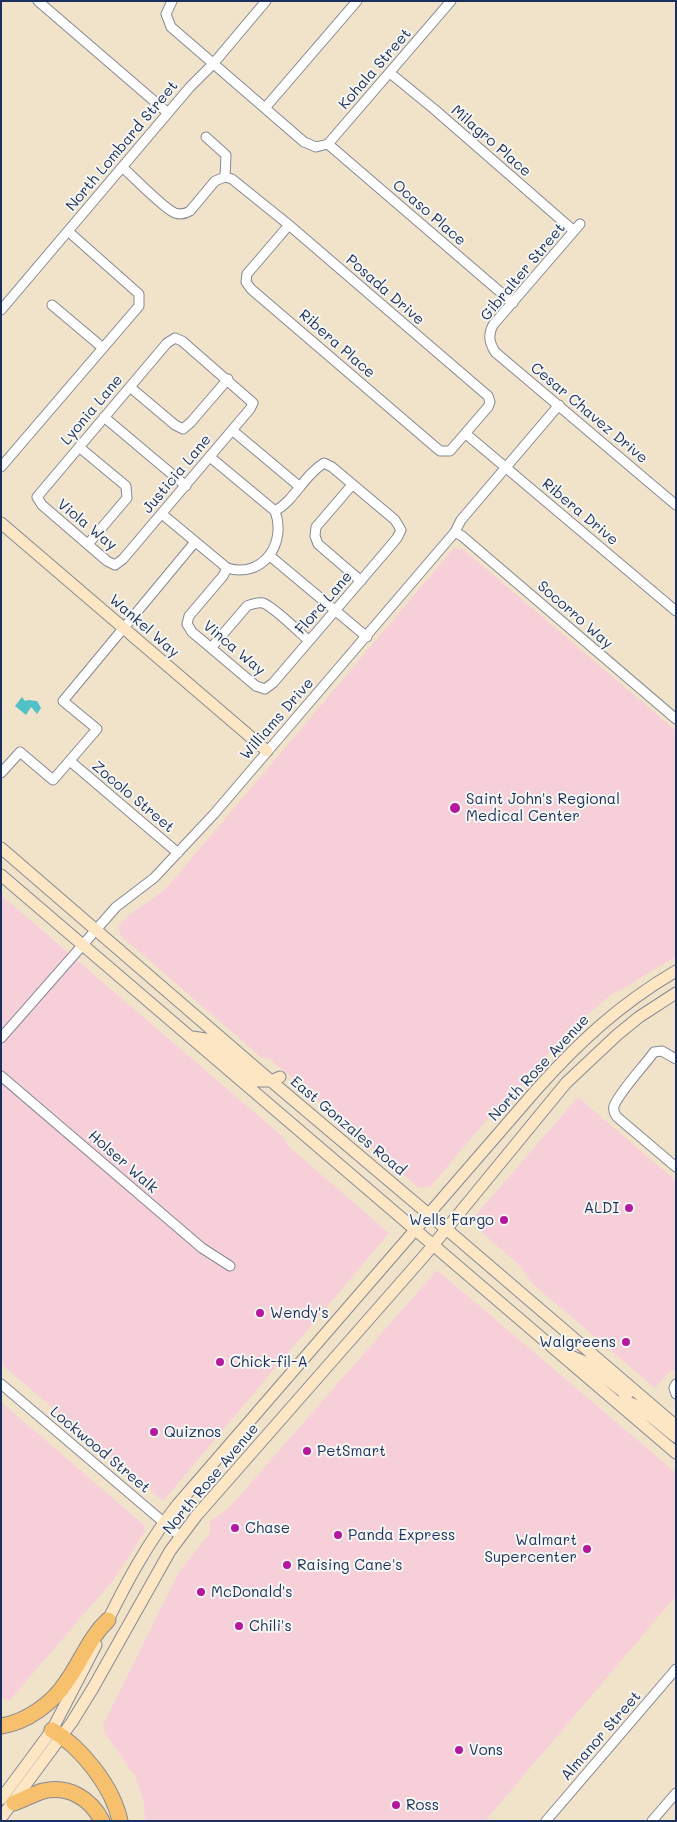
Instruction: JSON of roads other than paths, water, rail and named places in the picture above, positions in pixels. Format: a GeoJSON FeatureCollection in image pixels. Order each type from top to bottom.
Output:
{"type":"FeatureCollection","features":[{"type":"Feature","properties":{"kind":"highway"},"geometry":{"type":"LineString","coordinates":[[1,1726],[22,1720],[39,1710],[56,1696],[67,1682],[96,1632],[108,1620]]}},
{"type":"Feature","properties":{"kind":"highway"},"geometry":{"type":"LineString","coordinates":[[57,1733],[89,1762],[111,1796],[120,1821]]}},
{"type":"Feature","properties":{"kind":"highway"},"geometry":{"type":"LineString","coordinates":[[7,1798],[60,1790],[69,1791],[86,1799],[97,1811],[102,1821]]}},
{"type":"Feature","properties":{"kind":"main road","name":"Wankel Way"},"geometry":{"type":"LineString","coordinates":[[1,523],[267,751]]}},
{"type":"Feature","properties":{"kind":"main road","name":"East Gonzales Road"},"geometry":{"type":"LineString","coordinates":[[1,848],[276,1079],[446,1229],[676,1426]]}},
{"type":"Feature","properties":{"kind":"main road"},"geometry":{"type":"LineString","coordinates":[[1,875],[676,1453]]}},
{"type":"Feature","properties":{"kind":"main road","name":"North Rose Avenue"},"geometry":{"type":"LineString","coordinates":[[57,1733],[74,1691],[127,1581],[164,1523],[252,1417],[576,1046],[622,1006],[676,971]]}},
{"type":"Feature","properties":{"kind":"main road","name":"North Rose Avenue"},"geometry":{"type":"LineString","coordinates":[[1,1818],[7,1798],[94,1688],[170,1551],[197,1515],[425,1255],[558,1092],[581,1068],[639,1017],[676,994]]}},
{"type":"Feature","properties":{"kind":"main road"},"geometry":{"type":"LineString","coordinates":[[192,1037],[206,1039],[255,1081],[276,1079]]}},
{"type":"Feature","properties":{"kind":"main road"},"geometry":{"type":"LineString","coordinates":[[555,1350],[585,1362],[623,1392],[628,1393],[632,1388]]}},
{"type":"Feature","properties":{"kind":"main road"},"geometry":{"type":"LineString","coordinates":[[619,1404],[622,1401],[630,1402],[676,1437]]}},
{"type":"Feature","properties":{"kind":"street"},"geometry":{"type":"LineString","coordinates":[[38,1],[168,113]]}},
{"type":"Feature","properties":{"kind":"street"},"geometry":{"type":"LineString","coordinates":[[172,1],[166,14],[171,27],[304,142],[316,147],[328,144]]}},
{"type":"Feature","properties":{"kind":"street","name":"North Lombard Street"},"geometry":{"type":"LineString","coordinates":[[1,310],[190,87],[213,64],[266,1]]}},
{"type":"Feature","properties":{"kind":"street"},"geometry":{"type":"LineString","coordinates":[[265,108],[357,1]]}},
{"type":"Feature","properties":{"kind":"street","name":"Kohala Street"},"geometry":{"type":"LineString","coordinates":[[328,144],[451,1]]}},
{"type":"Feature","properties":{"kind":"street","name":"Milagro Place"},"geometry":{"type":"LineString","coordinates":[[390,73],[574,231]]}},
{"type":"Feature","properties":{"kind":"street"},"geometry":{"type":"LineString","coordinates":[[123,168],[168,209],[178,214],[185,214],[190,211],[215,180],[225,177],[226,155],[206,137]]}},
{"type":"Feature","properties":{"kind":"street","name":"Ocaso Place"},"geometry":{"type":"LineString","coordinates":[[328,144],[512,303]]}},
{"type":"Feature","properties":{"kind":"street","name":"Posada Drive"},"geometry":{"type":"LineString","coordinates":[[225,177],[232,179],[288,224],[488,396],[490,402],[488,407],[466,434]]}},
{"type":"Feature","properties":{"kind":"street","name":"Ribera Place"},"geometry":{"type":"LineString","coordinates":[[288,224],[247,274],[246,282],[251,289],[440,450],[450,451],[466,434]]}},
{"type":"Feature","properties":{"kind":"street","name":"Gibralter Street"},"geometry":{"type":"LineString","coordinates":[[489,338],[493,325],[580,224]]}},
{"type":"Feature","properties":{"kind":"street"},"geometry":{"type":"LineString","coordinates":[[1,467],[139,306],[139,294],[69,232]]}},
{"type":"Feature","properties":{"kind":"street"},"geometry":{"type":"LineString","coordinates":[[52,305],[103,348]]}},
{"type":"Feature","properties":{"kind":"street","name":"Cesar Chavez Drive"},"geometry":{"type":"LineString","coordinates":[[489,338],[495,352],[676,505]]}},
{"type":"Feature","properties":{"kind":"street","name":"Lyonia Lane"},"geometry":{"type":"LineString","coordinates":[[39,501],[37,497],[167,343],[173,339],[182,341],[228,380]]}},
{"type":"Feature","properties":{"kind":"street"},"geometry":{"type":"LineString","coordinates":[[130,387],[175,425],[183,429],[228,380]]}},
{"type":"Feature","properties":{"kind":"street","name":"Justicia Lane"},"geometry":{"type":"LineString","coordinates":[[119,562],[250,409],[252,402],[228,380]]}},
{"type":"Feature","properties":{"kind":"street","name":"Williams Drive"},"geometry":{"type":"LineString","coordinates":[[1,1038],[116,907],[148,883],[214,814],[367,637],[454,532],[461,520],[559,405]]}},
{"type":"Feature","properties":{"kind":"street"},"geometry":{"type":"LineString","coordinates":[[104,417],[186,486]]}},
{"type":"Feature","properties":{"kind":"street"},"geometry":{"type":"LineString","coordinates":[[232,430],[300,487]]}},
{"type":"Feature","properties":{"kind":"street","name":"Ribera Drive"},"geometry":{"type":"LineString","coordinates":[[466,434],[676,611]]}},
{"type":"Feature","properties":{"kind":"street"},"geometry":{"type":"LineString","coordinates":[[79,447],[126,486],[127,498],[88,544]]}},
{"type":"Feature","properties":{"kind":"street"},"geometry":{"type":"LineString","coordinates":[[162,514],[227,568],[236,571],[250,568],[264,562],[270,556],[275,548],[278,534],[278,520],[275,511],[210,457]]}},
{"type":"Feature","properties":{"kind":"street"},"geometry":{"type":"LineString","coordinates":[[275,511],[284,506],[316,467],[324,463],[328,465],[352,485],[316,527],[315,536],[318,544],[361,581]]}},
{"type":"Feature","properties":{"kind":"street","name":"Flora Lane"},"geometry":{"type":"LineString","coordinates":[[263,688],[265,689],[273,683],[397,538],[400,528],[395,520],[352,485]]}},
{"type":"Feature","properties":{"kind":"street","name":"Viola Way"},"geometry":{"type":"LineString","coordinates":[[39,501],[107,561],[116,565],[119,562]]}},
{"type":"Feature","properties":{"kind":"street","name":"Socorro Way"},"geometry":{"type":"LineString","coordinates":[[454,532],[462,536],[676,720]]}},
{"type":"Feature","properties":{"kind":"street"},"geometry":{"type":"LineString","coordinates":[[1,773],[20,752],[53,780],[97,729],[63,701],[195,542]]}},
{"type":"Feature","properties":{"kind":"street"},"geometry":{"type":"LineString","coordinates":[[270,556],[367,637]]}},
{"type":"Feature","properties":{"kind":"street","name":"Vinca Way"},"geometry":{"type":"LineString","coordinates":[[227,568],[223,576],[189,616],[187,624],[192,632],[256,686],[263,688]]}},
{"type":"Feature","properties":{"kind":"street"},"geometry":{"type":"LineString","coordinates":[[211,648],[247,606],[255,603],[263,604],[273,610],[309,641]]}},
{"type":"Feature","properties":{"kind":"street","name":"Zocolo Street"},"geometry":{"type":"LineString","coordinates":[[70,761],[178,853]]}},
{"type":"Feature","properties":{"kind":"street"},"geometry":{"type":"LineString","coordinates":[[674,1058],[662,1051],[654,1052],[621,1094],[614,1106],[614,1112],[616,1117],[676,1167]]}},
{"type":"Feature","properties":{"kind":"street","name":"Holser Walk"},"geometry":{"type":"LineString","coordinates":[[1,1076],[200,1246],[230,1266]]}},
{"type":"Feature","properties":{"kind":"street","name":"Lockwood Street"},"geometry":{"type":"LineString","coordinates":[[1,1384],[181,1537]]}},
{"type":"Feature","properties":{"kind":"street"},"geometry":{"type":"LineString","coordinates":[[676,1384],[674,1388],[676,1394]]}},
{"type":"Feature","properties":{"kind":"street","name":"Almanor Street"},"geometry":{"type":"LineString","coordinates":[[546,1821],[676,1669]]}},
{"type":"Feature","properties":{"kind":"street"},"geometry":{"type":"LineString","coordinates":[[652,1821],[676,1794]]}},
{"type":"Feature","properties":{"kind":"water"},"geometry":{"type":"Polygon","coordinates":[[[22,697],[25,701],[37,701],[41,708],[37,714],[31,707],[26,715],[15,706],[22,697]]]}},
{"type":"Feature","properties":{"kind":"place","name":"Saint John's Regional Medical Center"},"geometry":{"type":"Point","coordinates":[455,808]}},
{"type":"Feature","properties":{"kind":"place","name":"ALDI"},"geometry":{"type":"Point","coordinates":[629,1208]}},
{"type":"Feature","properties":{"kind":"place","name":"Wells Fargo"},"geometry":{"type":"Point","coordinates":[504,1220]}},
{"type":"Feature","properties":{"kind":"place","name":"Wendy's"},"geometry":{"type":"Point","coordinates":[260,1313]}},
{"type":"Feature","properties":{"kind":"place","name":"Walgreens"},"geometry":{"type":"Point","coordinates":[626,1342]}},
{"type":"Feature","properties":{"kind":"place","name":"Chick-fil-A"},"geometry":{"type":"Point","coordinates":[220,1362]}},
{"type":"Feature","properties":{"kind":"place","name":"Quiznos"},"geometry":{"type":"Point","coordinates":[154,1432]}},
{"type":"Feature","properties":{"kind":"place","name":"PetSmart"},"geometry":{"type":"Point","coordinates":[307,1451]}},
{"type":"Feature","properties":{"kind":"place","name":"Chase"},"geometry":{"type":"Point","coordinates":[235,1528]}},
{"type":"Feature","properties":{"kind":"place","name":"Panda Express"},"geometry":{"type":"Point","coordinates":[338,1535]}},
{"type":"Feature","properties":{"kind":"place","name":"Walmart Supercenter"},"geometry":{"type":"Point","coordinates":[587,1549]}},
{"type":"Feature","properties":{"kind":"place","name":"Raising Cane's"},"geometry":{"type":"Point","coordinates":[287,1565]}},
{"type":"Feature","properties":{"kind":"place","name":"McDonald's"},"geometry":{"type":"Point","coordinates":[201,1592]}},
{"type":"Feature","properties":{"kind":"place","name":"Chili's"},"geometry":{"type":"Point","coordinates":[239,1626]}},
{"type":"Feature","properties":{"kind":"place","name":"Vons"},"geometry":{"type":"Point","coordinates":[459,1750]}},
{"type":"Feature","properties":{"kind":"place","name":"Ross"},"geometry":{"type":"Point","coordinates":[396,1805]}}]}
